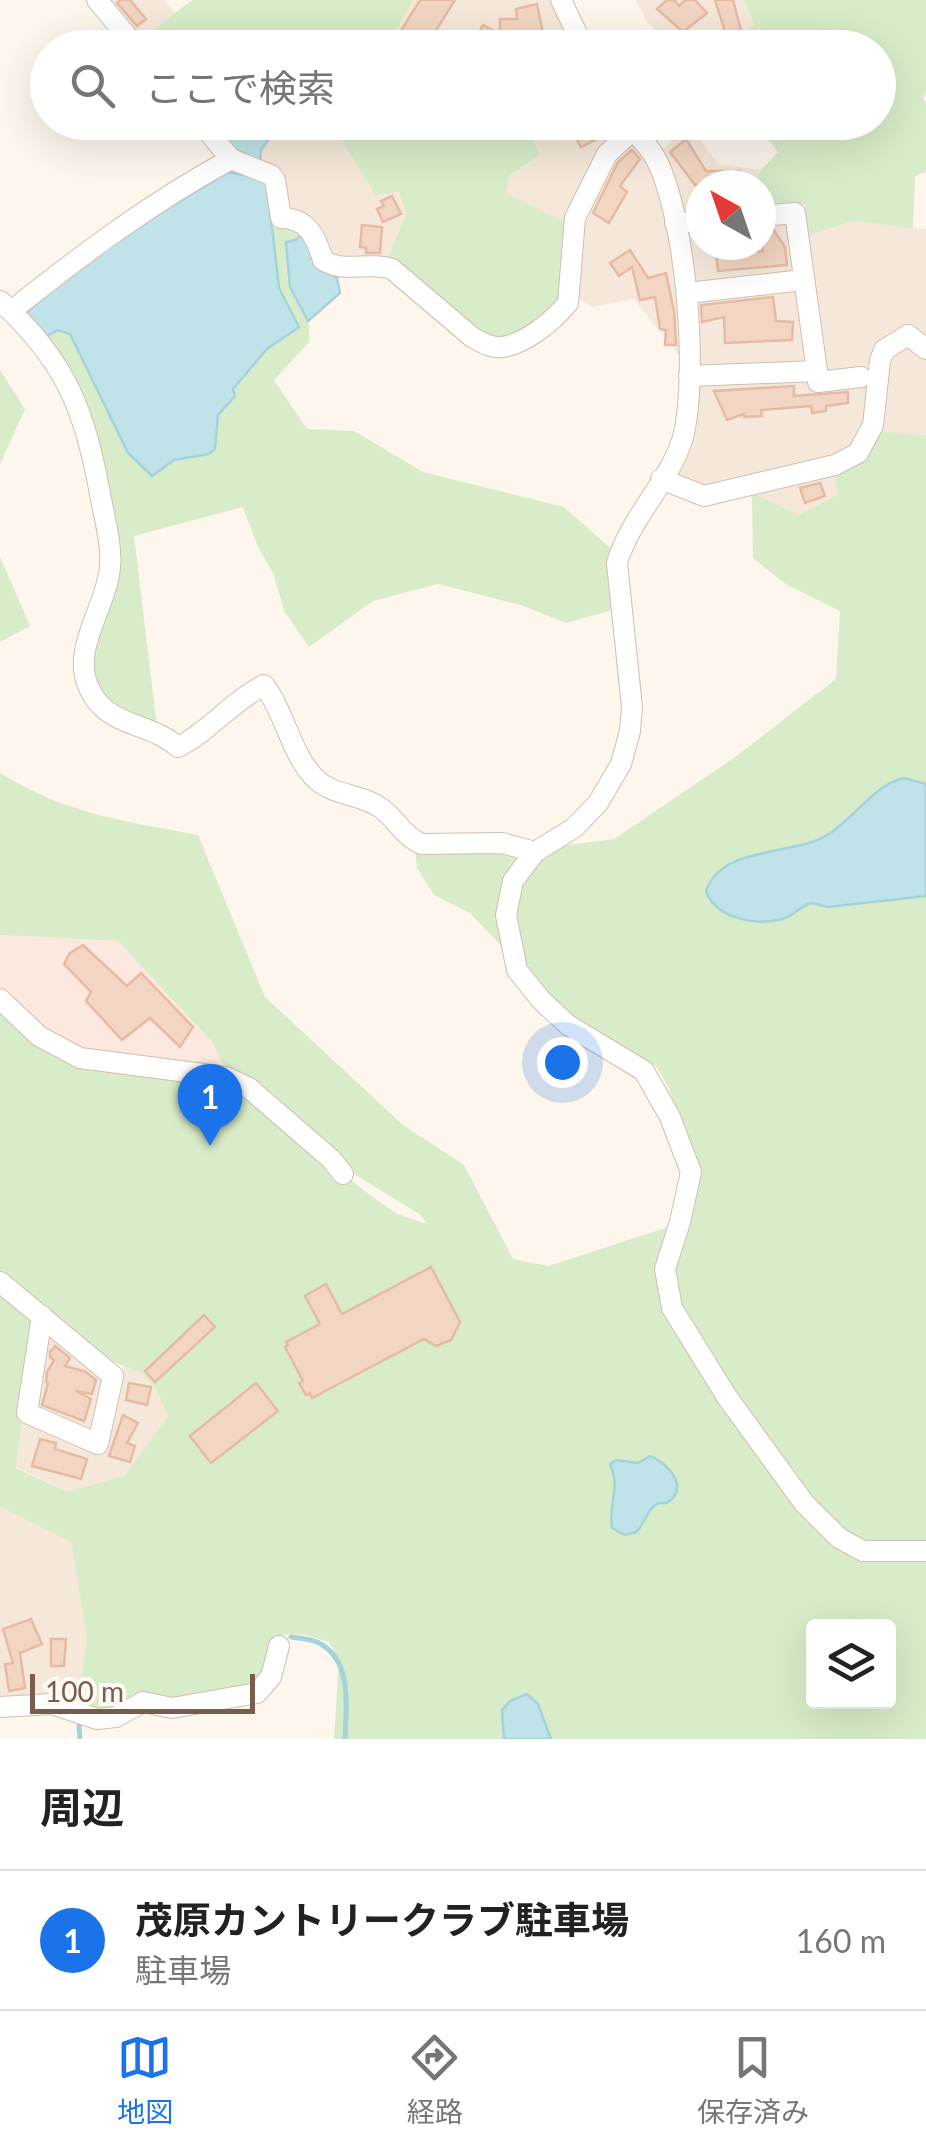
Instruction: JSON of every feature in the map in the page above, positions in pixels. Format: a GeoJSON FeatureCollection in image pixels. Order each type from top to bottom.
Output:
{"type":"FeatureCollection","features":[{"type":"Feature","properties":{"kind":"street"},"geometry":{"type":"LineString","coordinates":[[96,0],[122,30]]}},
{"type":"Feature","properties":{"kind":"street"},"geometry":{"type":"LineString","coordinates":[[560,0],[575,30]]}},
{"type":"Feature","properties":{"kind":"street"},"geometry":{"type":"LineString","coordinates":[[215,140],[231,160],[270,174],[281,218],[288,216],[307,226],[316,236],[323,260],[344,268],[380,265],[392,269],[472,337],[503,347],[526,338],[568,303],[576,218],[619,140]]}},
{"type":"Feature","properties":{"kind":"street"},"geometry":{"type":"LineString","coordinates":[[641,140],[658,161],[675,223],[687,293],[689,376],[684,434],[625,538],[617,563],[633,720],[621,764],[586,817],[535,852],[513,880],[506,915],[517,970],[541,1000],[568,1024],[644,1071],[670,1117],[690,1172],[665,1269],[672,1308],[726,1397],[804,1503],[839,1538],[863,1551],[926,1551]]}},
{"type":"Feature","properties":{"kind":"street"},"geometry":{"type":"LineString","coordinates":[[231,160],[164,196],[5,306],[60,369],[81,409],[96,469],[110,568],[90,632],[84,670],[91,693],[104,710],[128,724],[155,731],[178,747],[264,685],[307,769],[324,786],[382,808],[404,833],[422,844],[502,843],[535,852]]}},
{"type":"Feature","properties":{"kind":"street"},"geometry":{"type":"LineString","coordinates":[[776,215],[794,213],[818,382],[861,377]]}},
{"type":"Feature","properties":{"kind":"street"},"geometry":{"type":"LineString","coordinates":[[675,223],[686,222]]}},
{"type":"Feature","properties":{"kind":"street"},"geometry":{"type":"LineString","coordinates":[[687,293],[794,281]]}},
{"type":"Feature","properties":{"kind":"street"},"geometry":{"type":"LineString","coordinates":[[661,479],[704,496],[835,466],[858,453],[873,425],[884,350],[908,335],[926,348]]}},
{"type":"Feature","properties":{"kind":"street"},"geometry":{"type":"LineString","coordinates":[[689,376],[818,371]]}},
{"type":"Feature","properties":{"kind":"street"},"geometry":{"type":"LineString","coordinates":[[0,999],[39,1036],[80,1058],[226,1077],[249,1088],[343,1174]]}},
{"type":"Feature","properties":{"kind":"street"},"geometry":{"type":"LineString","coordinates":[[0,1282],[42,1316],[114,1376],[98,1444],[26,1413],[42,1316]]}},
{"type":"Feature","properties":{"kind":"street"},"geometry":{"type":"LineString","coordinates":[[0,1706],[52,1704],[97,1719],[116,1717],[143,1702],[172,1708],[257,1693],[271,1677],[279,1646]]}},
{"type":"Feature","properties":{"kind":"shaded area"},"geometry":{"type":"Polygon","coordinates":[[[110,0],[164,0],[175,13],[153,30],[130,30],[110,0]]]}},
{"type":"Feature","properties":{"kind":"shaded area"},"geometry":{"type":"Polygon","coordinates":[[[413,0],[554,0],[569,30],[396,30],[413,0]]]}},
{"type":"Feature","properties":{"kind":"shaded area"},"geometry":{"type":"Polygon","coordinates":[[[636,0],[744,0],[754,24],[749,30],[656,30],[647,22],[636,0]]]}},
{"type":"Feature","properties":{"kind":"shaded area"},"geometry":{"type":"Polygon","coordinates":[[[271,140],[342,140],[374,194],[399,192],[406,214],[385,264],[337,266],[285,211],[260,164],[261,150],[271,140]]]}},
{"type":"Feature","properties":{"kind":"shaded area"},"geometry":{"type":"Polygon","coordinates":[[[535,140],[617,140],[572,226],[505,194],[510,177],[540,154],[535,140]]]}},
{"type":"Feature","properties":{"kind":"shaded area"},"geometry":{"type":"Polygon","coordinates":[[[626,140],[654,164],[677,273],[682,359],[634,299],[592,307],[574,296],[584,208],[626,140]]]}},
{"type":"Feature","properties":{"kind":"shaded area"},"geometry":{"type":"Polygon","coordinates":[[[674,140],[700,140],[719,165],[761,170],[686,170],[685,217],[659,152],[674,140]]]}},
{"type":"Feature","properties":{"kind":"shaded area"},"geometry":{"type":"Polygon","coordinates":[[[788,218],[797,275],[693,283],[689,260],[776,260],[776,219],[788,218]]]}},
{"type":"Feature","properties":{"kind":"shaded area"},"geometry":{"type":"Polygon","coordinates":[[[854,221],[926,229],[926,435],[878,431],[853,450],[704,492],[669,474],[694,382],[800,379],[814,386],[824,376],[806,236],[854,221]]]}},
{"type":"Feature","properties":{"kind":"shaded area"},"geometry":{"type":"Polygon","coordinates":[[[798,285],[808,365],[706,370],[693,365],[699,315],[695,304],[703,297],[798,285]]]}},
{"type":"Feature","properties":{"kind":"shaded area"},"geometry":{"type":"Polygon","coordinates":[[[833,472],[838,494],[797,515],[752,492],[833,472]]]}},
{"type":"Feature","properties":{"kind":"shaded area"},"geometry":{"type":"Polygon","coordinates":[[[0,935],[118,941],[213,1043],[222,1063],[192,1065],[95,1056],[32,1022],[0,988],[0,935]]]}},
{"type":"Feature","properties":{"kind":"shaded area"},"geometry":{"type":"Polygon","coordinates":[[[54,1334],[105,1381],[92,1430],[87,1432],[34,1409],[44,1336],[54,1334]]]}},
{"type":"Feature","properties":{"kind":"shaded area"},"geometry":{"type":"Polygon","coordinates":[[[124,1366],[140,1372],[154,1386],[169,1417],[125,1475],[67,1492],[16,1467],[22,1419],[100,1453],[124,1366]]]}},
{"type":"Feature","properties":{"kind":"shaded area"},"geometry":{"type":"Polygon","coordinates":[[[0,1507],[71,1541],[87,1638],[77,1708],[0,1703],[0,1507]]]}},
{"type":"Feature","properties":{"kind":"green space"},"geometry":{"type":"Polygon","coordinates":[[[192,0],[413,0],[396,30],[153,30],[192,0]]]}},
{"type":"Feature","properties":{"kind":"green space"},"geometry":{"type":"Polygon","coordinates":[[[744,0],[926,0],[926,172],[915,176],[913,228],[854,221],[806,236],[805,205],[776,208],[776,170],[761,170],[778,152],[769,140],[896,140],[896,30],[749,30],[754,24],[744,0]]]}},
{"type":"Feature","properties":{"kind":"green space"},"geometry":{"type":"Polygon","coordinates":[[[342,140],[534,140],[540,154],[510,176],[506,193],[572,226],[567,293],[514,341],[487,342],[385,264],[406,214],[399,192],[375,195],[342,140]]]}},
{"type":"Feature","properties":{"kind":"green space"},"geometry":{"type":"Polygon","coordinates":[[[281,224],[306,232],[296,243],[288,264],[308,321],[309,342],[274,380],[307,429],[354,431],[423,472],[564,507],[616,553],[616,609],[566,623],[521,605],[438,584],[373,601],[309,647],[284,611],[274,575],[243,507],[134,536],[157,727],[112,713],[87,667],[114,570],[93,431],[44,338],[58,330],[70,334],[128,453],[152,475],[174,460],[208,454],[217,438],[218,415],[235,397],[233,389],[267,349],[299,328],[279,288],[272,228],[281,224]]]}},
{"type":"Feature","properties":{"kind":"green space"},"geometry":{"type":"Polygon","coordinates":[[[0,370],[25,409],[0,464],[0,370]]]}},
{"type":"Feature","properties":{"kind":"green space"},"geometry":{"type":"Polygon","coordinates":[[[878,431],[926,435],[926,1739],[334,1739],[339,1659],[329,1642],[302,1634],[281,1635],[254,1691],[110,1716],[77,1708],[87,1638],[71,1542],[0,1507],[0,1293],[22,1307],[33,1324],[16,1468],[67,1492],[125,1475],[168,1416],[154,1386],[140,1372],[97,1356],[33,1295],[0,1275],[0,998],[46,1051],[90,1069],[212,1082],[239,1093],[374,1198],[397,1214],[427,1224],[421,1215],[349,1171],[261,1084],[222,1063],[213,1043],[118,941],[0,935],[0,773],[72,807],[198,835],[265,997],[403,1125],[464,1165],[513,1259],[548,1266],[666,1228],[699,1175],[669,1089],[657,1067],[573,1021],[470,913],[434,895],[417,868],[415,847],[522,851],[614,839],[734,758],[836,679],[840,611],[787,585],[753,558],[752,492],[798,515],[838,494],[833,472],[878,431]],[[791,847],[747,858],[709,880],[709,900],[720,910],[749,922],[791,847]]]}},
{"type":"Feature","properties":{"kind":"green space"},"geometry":{"type":"Polygon","coordinates":[[[0,557],[30,626],[0,642],[0,557]]]}},
{"type":"Feature","properties":{"kind":"water"},"geometry":{"type":"Polygon","coordinates":[[[224,140],[268,140],[261,150],[260,164],[235,153],[224,140]]]}},
{"type":"Feature","properties":{"kind":"water"},"geometry":{"type":"Polygon","coordinates":[[[228,172],[262,179],[267,184],[279,288],[299,327],[267,349],[233,389],[235,396],[218,415],[215,449],[208,454],[174,460],[152,476],[128,453],[70,334],[58,330],[43,338],[24,314],[101,249],[228,172]]]}},
{"type":"Feature","properties":{"kind":"water"},"geometry":{"type":"Polygon","coordinates":[[[306,232],[320,269],[337,278],[340,293],[308,321],[290,287],[286,242],[306,232]]]}},
{"type":"Feature","properties":{"kind":"water"},"geometry":{"type":"Polygon","coordinates":[[[904,778],[926,784],[926,896],[828,907],[811,903],[783,919],[761,922],[728,914],[711,901],[706,891],[724,868],[827,835],[880,789],[904,778]]]}},
{"type":"Feature","properties":{"kind":"water"},"geometry":{"type":"Polygon","coordinates":[[[650,1456],[672,1474],[676,1494],[652,1508],[636,1532],[625,1535],[612,1528],[614,1481],[610,1464],[616,1460],[638,1463],[650,1456]]]}},
{"type":"Feature","properties":{"kind":"water"},"geometry":{"type":"Polygon","coordinates":[[[527,1694],[538,1704],[551,1739],[504,1739],[502,1710],[510,1701],[527,1694]]]}},
{"type":"Feature","properties":{"kind":"building"},"geometry":{"type":"Polygon","coordinates":[[[130,0],[146,19],[137,26],[117,3],[130,0]]]}},
{"type":"Feature","properties":{"kind":"building"},"geometry":{"type":"Polygon","coordinates":[[[420,0],[455,0],[436,30],[401,30],[420,0]]]}},
{"type":"Feature","properties":{"kind":"building"},"geometry":{"type":"Polygon","coordinates":[[[667,0],[674,0],[679,6],[685,0],[695,0],[707,13],[681,30],[657,9],[667,0]]]}},
{"type":"Feature","properties":{"kind":"building"},"geometry":{"type":"Polygon","coordinates":[[[715,0],[733,0],[741,30],[724,30],[715,0]]]}},
{"type":"Feature","properties":{"kind":"building"},"geometry":{"type":"Polygon","coordinates":[[[537,4],[542,30],[500,30],[500,19],[517,19],[516,9],[537,4]]]}},
{"type":"Feature","properties":{"kind":"building"},"geometry":{"type":"Polygon","coordinates":[[[577,140],[595,140],[581,147],[577,140]]]}},
{"type":"Feature","properties":{"kind":"building"},"geometry":{"type":"Polygon","coordinates":[[[685,140],[705,170],[686,170],[686,173],[670,152],[685,140]]]}},
{"type":"Feature","properties":{"kind":"building"},"geometry":{"type":"Polygon","coordinates":[[[632,150],[640,159],[620,186],[627,192],[609,223],[593,213],[618,162],[632,150]]]}},
{"type":"Feature","properties":{"kind":"building"},"geometry":{"type":"Polygon","coordinates":[[[392,196],[401,214],[383,222],[377,209],[384,206],[381,201],[392,196]]]}},
{"type":"Feature","properties":{"kind":"building"},"geometry":{"type":"Polygon","coordinates":[[[362,225],[382,227],[380,253],[366,253],[366,248],[360,247],[362,225]]]}},
{"type":"Feature","properties":{"kind":"building"},"geometry":{"type":"Polygon","coordinates":[[[776,234],[785,247],[787,265],[718,271],[717,260],[776,260],[776,234]]]}},
{"type":"Feature","properties":{"kind":"building"},"geometry":{"type":"Polygon","coordinates":[[[630,250],[648,278],[666,273],[676,345],[665,345],[666,330],[660,329],[655,297],[640,300],[632,267],[619,276],[610,263],[630,250]]]}},
{"type":"Feature","properties":{"kind":"building"},"geometry":{"type":"Polygon","coordinates":[[[773,297],[776,321],[793,322],[792,340],[725,343],[724,317],[702,322],[701,305],[773,297]]]}},
{"type":"Feature","properties":{"kind":"building"},"geometry":{"type":"Polygon","coordinates":[[[794,386],[794,396],[848,392],[848,403],[812,413],[811,406],[761,410],[762,416],[744,414],[727,420],[714,391],[794,386]]]}},
{"type":"Feature","properties":{"kind":"building"},"geometry":{"type":"Polygon","coordinates":[[[820,483],[825,496],[805,503],[800,488],[820,483]]]}},
{"type":"Feature","properties":{"kind":"building"},"geometry":{"type":"Polygon","coordinates":[[[83,945],[127,986],[141,973],[193,1027],[180,1047],[150,1018],[122,1040],[86,1001],[91,992],[64,964],[70,953],[83,945]]]}},
{"type":"Feature","properties":{"kind":"building"},"geometry":{"type":"Polygon","coordinates":[[[431,1267],[460,1322],[451,1340],[436,1346],[424,1339],[312,1398],[310,1393],[306,1395],[285,1347],[286,1342],[320,1324],[305,1296],[326,1284],[342,1314],[431,1267]]]}},
{"type":"Feature","properties":{"kind":"building"},"geometry":{"type":"Polygon","coordinates":[[[204,1315],[215,1327],[155,1382],[145,1371],[204,1315]]]}},
{"type":"Feature","properties":{"kind":"building"},"geometry":{"type":"Polygon","coordinates":[[[55,1346],[70,1358],[65,1366],[86,1372],[96,1380],[92,1394],[76,1391],[91,1399],[84,1421],[42,1405],[47,1372],[54,1360],[50,1352],[55,1346]]]}},
{"type":"Feature","properties":{"kind":"building"},"geometry":{"type":"Polygon","coordinates":[[[129,1383],[151,1387],[147,1405],[126,1400],[129,1383]]]}},
{"type":"Feature","properties":{"kind":"building"},"geometry":{"type":"Polygon","coordinates":[[[256,1383],[278,1411],[211,1463],[190,1436],[256,1383]]]}},
{"type":"Feature","properties":{"kind":"building"},"geometry":{"type":"Polygon","coordinates":[[[123,1415],[138,1423],[127,1443],[135,1446],[130,1462],[109,1456],[123,1415]]]}},
{"type":"Feature","properties":{"kind":"building"},"geometry":{"type":"Polygon","coordinates":[[[40,1439],[56,1443],[55,1449],[87,1459],[81,1479],[32,1466],[40,1439]]]}},
{"type":"Feature","properties":{"kind":"building"},"geometry":{"type":"Polygon","coordinates":[[[31,1619],[42,1644],[20,1653],[25,1688],[9,1691],[5,1664],[13,1663],[3,1629],[31,1619]]]}},
{"type":"Feature","properties":{"kind":"building"},"geometry":{"type":"Polygon","coordinates":[[[51,1639],[66,1639],[64,1666],[51,1666],[51,1639]]]}},
{"type":"Feature","properties":{"kind":"waterway"},"geometry":{"type":"LineString","coordinates":[[291,1637],[321,1644],[338,1663],[345,1687],[345,1739]]}},
{"type":"Feature","properties":{"kind":"waterway"},"geometry":{"type":"LineString","coordinates":[[79,1725],[80,1739]]}},
{"type":"Feature","properties":{"kind":"place","name":"茂原カントリークラブ駐車場"},"geometry":{"type":"Point","coordinates":[210,1146]}}]}
